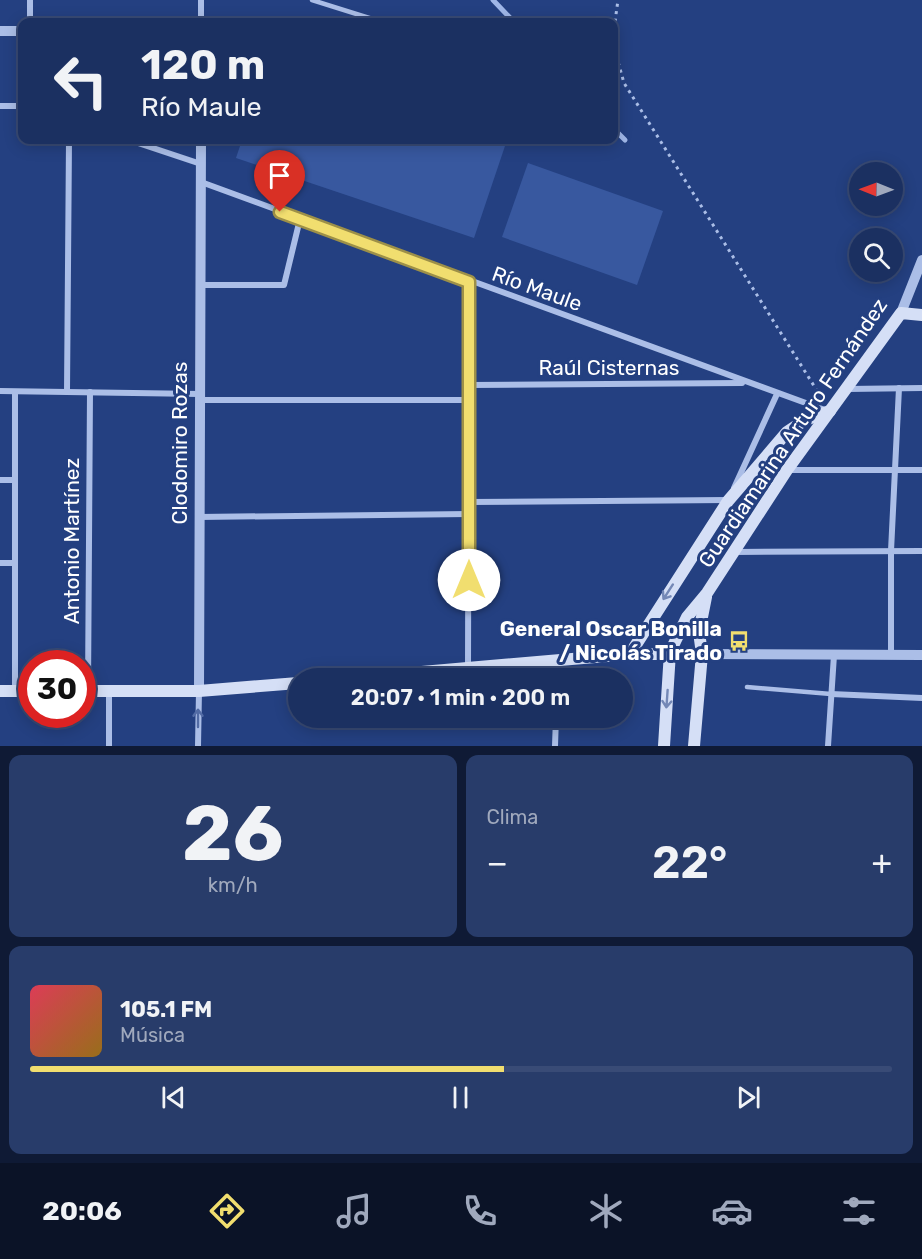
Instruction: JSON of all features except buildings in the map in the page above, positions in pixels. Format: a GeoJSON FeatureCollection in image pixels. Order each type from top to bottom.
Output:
{"type":"FeatureCollection","features":[{"type":"Feature","properties":{"kind":"main road","name":"Guardiamarina Arturo Fernández"},"geometry":{"type":"LineString","coordinates":[[670,652],[687,617],[707,593],[735,552],[787,470],[901,313]]}},
{"type":"Feature","properties":{"kind":"main road"},"geometry":{"type":"LineString","coordinates":[[901,313],[922,315]]}},
{"type":"Feature","properties":{"kind":"main road"},"geometry":{"type":"LineString","coordinates":[[630,654],[728,501],[787,432],[806,420],[830,411]]}},
{"type":"Feature","properties":{"kind":"main road"},"geometry":{"type":"LineString","coordinates":[[694,746],[702,654],[699,632],[707,593]]}},
{"type":"Feature","properties":{"kind":"main road"},"geometry":{"type":"LineString","coordinates":[[664,746],[670,652]]}},
{"type":"Feature","properties":{"kind":"main road"},"geometry":{"type":"LineString","coordinates":[[481,668],[630,654],[670,652],[702,654]]}},
{"type":"Feature","properties":{"kind":"main road"},"geometry":{"type":"LineString","coordinates":[[96,691],[199,691],[288,683]]}},
{"type":"Feature","properties":{"kind":"main road"},"geometry":{"type":"LineString","coordinates":[[0,691],[15,691]]}},
{"type":"Feature","properties":{"kind":"street"},"geometry":{"type":"LineString","coordinates":[[30,0],[30,18]]}},
{"type":"Feature","properties":{"kind":"street"},"geometry":{"type":"LineString","coordinates":[[201,0],[201,18]]}},
{"type":"Feature","properties":{"kind":"street"},"geometry":{"type":"LineString","coordinates":[[0,31],[18,31]]}},
{"type":"Feature","properties":{"kind":"street"},"geometry":{"type":"LineString","coordinates":[[0,106],[18,106]]}},
{"type":"Feature","properties":{"kind":"street"},"geometry":{"type":"LineString","coordinates":[[68,392],[69,144]]}},
{"type":"Feature","properties":{"kind":"street"},"geometry":{"type":"LineString","coordinates":[[141,144],[201,164]]}},
{"type":"Feature","properties":{"kind":"street","name":"Clodomiro Rozas"},"geometry":{"type":"LineString","coordinates":[[198,746],[201,144]]}},
{"type":"Feature","properties":{"kind":"street","name":"Río Maule"},"geometry":{"type":"LineString","coordinates":[[200,182],[777,394],[830,411]]}},
{"type":"Feature","properties":{"kind":"street"},"geometry":{"type":"LineString","coordinates":[[200,285],[284,285],[300,219]]}},
{"type":"Feature","properties":{"kind":"street","name":"Guardiamarina Arturo Fernández"},"geometry":{"type":"LineString","coordinates":[[901,313],[922,260]]}},
{"type":"Feature","properties":{"kind":"street"},"geometry":{"type":"LineString","coordinates":[[468,668],[469,282]]}},
{"type":"Feature","properties":{"kind":"street","name":"Raúl Cisternas"},"geometry":{"type":"LineString","coordinates":[[469,385],[749,383]]}},
{"type":"Feature","properties":{"kind":"street"},"geometry":{"type":"LineString","coordinates":[[891,655],[891,551],[900,388]]}},
{"type":"Feature","properties":{"kind":"street"},"geometry":{"type":"LineString","coordinates":[[846,389],[922,388]]}},
{"type":"Feature","properties":{"kind":"street"},"geometry":{"type":"LineString","coordinates":[[0,392],[469,400]]}},
{"type":"Feature","properties":{"kind":"street"},"geometry":{"type":"LineString","coordinates":[[15,392],[15,691]]}},
{"type":"Feature","properties":{"kind":"street","name":"Antonio Martínez"},"geometry":{"type":"LineString","coordinates":[[86,650],[90,392]]}},
{"type":"Feature","properties":{"kind":"street","name":"Guardiamarina Arturo Fernández"},"geometry":{"type":"LineString","coordinates":[[728,501],[777,394]]}},
{"type":"Feature","properties":{"kind":"street"},"geometry":{"type":"LineString","coordinates":[[787,470],[922,470]]}},
{"type":"Feature","properties":{"kind":"street"},"geometry":{"type":"LineString","coordinates":[[0,480],[15,480]]}},
{"type":"Feature","properties":{"kind":"street"},"geometry":{"type":"LineString","coordinates":[[469,502],[728,501]]}},
{"type":"Feature","properties":{"kind":"street"},"geometry":{"type":"LineString","coordinates":[[199,517],[469,514]]}},
{"type":"Feature","properties":{"kind":"street"},"geometry":{"type":"LineString","coordinates":[[735,552],[922,551]]}},
{"type":"Feature","properties":{"kind":"street"},"geometry":{"type":"LineString","coordinates":[[0,563],[15,563]]}},
{"type":"Feature","properties":{"kind":"street"},"geometry":{"type":"LineString","coordinates":[[702,654],[922,655]]}},
{"type":"Feature","properties":{"kind":"street"},"geometry":{"type":"LineString","coordinates":[[828,746],[834,655]]}},
{"type":"Feature","properties":{"kind":"street"},"geometry":{"type":"LineString","coordinates":[[557,662],[557,668]]}},
{"type":"Feature","properties":{"kind":"street"},"geometry":{"type":"LineString","coordinates":[[109,691],[109,746]]}},
{"type":"Feature","properties":{"kind":"street"},"geometry":{"type":"LineString","coordinates":[[831,694],[922,698]]}},
{"type":"Feature","properties":{"kind":"street"},"geometry":{"type":"LineString","coordinates":[[555,746],[556,728]]}},
{"type":"Feature","properties":{"kind":"lane"},"geometry":{"type":"LineString","coordinates":[[312,0],[369,18]]}},
{"type":"Feature","properties":{"kind":"lane"},"geometry":{"type":"LineString","coordinates":[[747,687],[831,694]]}},
{"type":"Feature","properties":{"kind":"path"},"geometry":{"type":"LineString","coordinates":[[616,18],[618,0]]}},
{"type":"Feature","properties":{"kind":"path"},"geometry":{"type":"LineString","coordinates":[[618,62],[624,83],[830,411]]}},
{"type":"Feature","properties":{"kind":"shaded area"},"geometry":{"type":"Polygon","coordinates":[[[241,144],[506,144],[474,238],[236,158],[241,144]]]}},
{"type":"Feature","properties":{"kind":"shaded area"},"geometry":{"type":"Polygon","coordinates":[[[528,163],[663,211],[637,285],[502,237],[528,163]]]}},
{"type":"Feature","properties":{"kind":"waterway"},"geometry":{"type":"LineString","coordinates":[[493,0],[510,18]]}},
{"type":"Feature","properties":{"kind":"waterway"},"geometry":{"type":"LineString","coordinates":[[618,133],[625,140]]}},
{"type":"Feature","properties":{"kind":"place","name":"General Oscar Bonilla / Nicolás Tirado"},"geometry":{"type":"Point","coordinates":[739,641]}},
{"type":"Feature","properties":{"kind":"route"},"geometry":{"type":"LineString","coordinates":[[280,212],[469,282],[469,580]]}}]}
